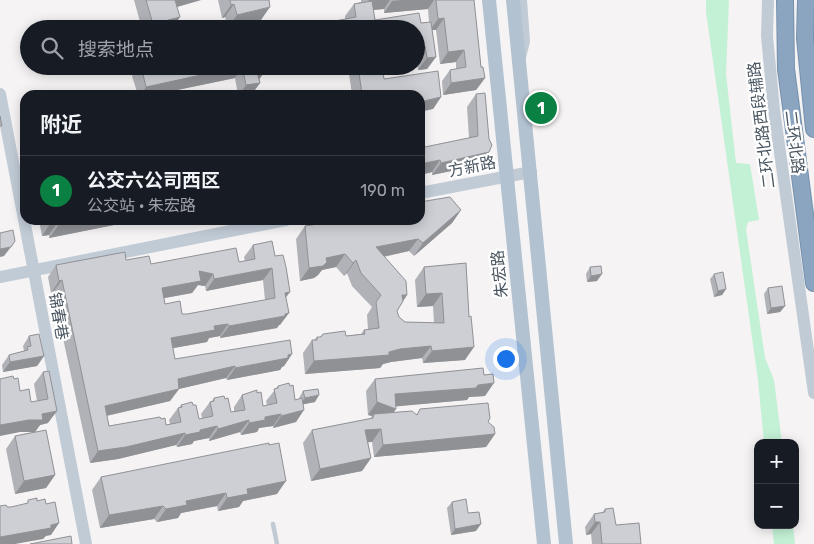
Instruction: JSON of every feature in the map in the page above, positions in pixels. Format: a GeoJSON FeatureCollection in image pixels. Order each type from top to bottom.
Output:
{"type":"FeatureCollection","features":[{"type":"Feature","properties":{"kind":"highway","name":"二环北路"},"geometry":{"type":"LineString","coordinates":[[785,0],[786,69],[814,283]]}},
{"type":"Feature","properties":{"kind":"highway","name":"二环北路"},"geometry":{"type":"LineString","coordinates":[[806,0],[805,38],[814,129]]}},
{"type":"Feature","properties":{"kind":"main road","name":"朱宏路"},"geometry":{"type":"LineString","coordinates":[[489,0],[508,175],[542,544]]}},
{"type":"Feature","properties":{"kind":"main road"},"geometry":{"type":"LineString","coordinates":[[513,0],[566,544]]}},
{"type":"Feature","properties":{"kind":"street"},"geometry":{"type":"LineString","coordinates":[[519,59],[524,41],[521,0]]}},
{"type":"Feature","properties":{"kind":"street","name":"二环北路西段辅路"},"geometry":{"type":"LineString","coordinates":[[768,0],[768,36],[774,110],[814,393]]}},
{"type":"Feature","properties":{"kind":"street","name":"锦春巷"},"geometry":{"type":"LineString","coordinates":[[0,94],[20,198]]}},
{"type":"Feature","properties":{"kind":"street","name":"方新路"},"geometry":{"type":"LineString","coordinates":[[425,192],[531,172]]}},
{"type":"Feature","properties":{"kind":"street","name":"锦春巷"},"geometry":{"type":"LineString","coordinates":[[25,225],[86,544]]}},
{"type":"Feature","properties":{"kind":"street"},"geometry":{"type":"LineString","coordinates":[[0,277],[261,225]]}},
{"type":"Feature","properties":{"kind":"lane"},"geometry":{"type":"LineString","coordinates":[[273,524],[277,544]]}},
{"type":"Feature","properties":{"kind":"green space"},"geometry":{"type":"Polygon","coordinates":[[[706,0],[729,0],[726,74],[736,163],[750,164],[759,220],[748,222],[746,229],[765,358],[774,380],[781,439],[764,439],[758,380],[706,12],[706,0]]]}},
{"type":"Feature","properties":{"kind":"green space"},"geometry":{"type":"Polygon","coordinates":[[[772,529],[793,529],[795,544],[774,544],[772,529]]]}},
{"type":"Feature","properties":{"kind":"building"},"geometry":{"type":"Polygon","coordinates":[[[146,0],[175,0],[180,17],[168,20],[152,20],[146,0]]]}},
{"type":"Feature","properties":{"kind":"building"},"geometry":{"type":"Polygon","coordinates":[[[230,0],[269,0],[270,7],[237,15],[234,4],[231,5],[230,0]]]}},
{"type":"Feature","properties":{"kind":"building"},"geometry":{"type":"Polygon","coordinates":[[[436,0],[474,0],[481,67],[483,67],[485,78],[451,83],[450,70],[466,67],[464,50],[448,52],[444,18],[438,19],[436,0]]]}},
{"type":"Feature","properties":{"kind":"building"},"geometry":{"type":"Polygon","coordinates":[[[372,1],[375,20],[340,20],[356,17],[354,4],[372,1]]]}},
{"type":"Feature","properties":{"kind":"building"},"geometry":{"type":"Polygon","coordinates":[[[419,13],[420,20],[375,20],[419,13]]]}},
{"type":"Feature","properties":{"kind":"building"},"geometry":{"type":"Polygon","coordinates":[[[431,22],[436,57],[427,58],[425,23],[431,22]]]}},
{"type":"Feature","properties":{"kind":"building"},"geometry":{"type":"Polygon","coordinates":[[[438,71],[441,97],[425,101],[425,90],[361,90],[359,75],[383,75],[384,79],[425,75],[425,73],[438,71]]]}},
{"type":"Feature","properties":{"kind":"building"},"geometry":{"type":"Polygon","coordinates":[[[143,75],[201,75],[146,87],[143,75]]]}},
{"type":"Feature","properties":{"kind":"building"},"geometry":{"type":"Polygon","coordinates":[[[244,75],[258,75],[260,83],[246,85],[244,75]]]}},
{"type":"Feature","properties":{"kind":"building"},"geometry":{"type":"Polygon","coordinates":[[[485,93],[489,139],[492,145],[489,152],[441,163],[440,160],[425,163],[425,147],[478,136],[476,94],[485,93]]]}},
{"type":"Feature","properties":{"kind":"building"},"geometry":{"type":"Polygon","coordinates":[[[450,197],[461,210],[423,243],[418,239],[376,247],[406,281],[407,295],[402,295],[403,301],[397,311],[399,317],[405,322],[444,323],[442,293],[426,294],[424,267],[466,263],[469,317],[471,316],[474,347],[432,351],[431,346],[400,349],[389,352],[389,355],[314,361],[312,340],[317,340],[317,337],[321,337],[323,334],[345,331],[346,336],[365,334],[364,330],[379,328],[376,302],[381,295],[361,273],[356,260],[353,263],[345,254],[326,258],[327,262],[323,266],[309,268],[305,226],[425,225],[425,201],[450,197]]]}},
{"type":"Feature","properties":{"kind":"building"},"geometry":{"type":"Polygon","coordinates":[[[13,230],[15,241],[11,247],[0,249],[0,233],[13,230]]]}},
{"type":"Feature","properties":{"kind":"building"},"geometry":{"type":"Polygon","coordinates":[[[272,241],[275,256],[283,255],[290,292],[285,293],[289,313],[285,314],[285,316],[229,326],[228,324],[214,326],[215,330],[171,338],[175,359],[290,340],[292,354],[288,355],[288,358],[235,368],[235,366],[178,379],[179,389],[105,406],[109,426],[160,417],[161,419],[165,418],[166,425],[181,422],[178,408],[182,407],[181,405],[192,402],[193,405],[196,405],[199,419],[213,416],[210,402],[214,401],[214,398],[224,396],[225,399],[228,398],[231,412],[245,410],[242,395],[257,390],[257,393],[261,392],[263,406],[277,403],[274,389],[289,383],[290,386],[293,385],[295,400],[302,398],[304,410],[281,416],[281,414],[265,417],[265,420],[249,423],[249,420],[218,429],[217,426],[200,430],[200,432],[185,435],[185,433],[126,447],[98,451],[62,280],[59,281],[56,265],[125,252],[126,260],[149,256],[151,264],[236,248],[239,262],[255,259],[253,245],[272,241]],[[272,268],[214,279],[213,274],[199,271],[201,281],[162,288],[165,304],[180,301],[182,314],[275,298],[272,268]]]}},
{"type":"Feature","properties":{"kind":"building"},"geometry":{"type":"Polygon","coordinates":[[[601,266],[602,274],[591,276],[590,267],[601,266]]]}},
{"type":"Feature","properties":{"kind":"building"},"geometry":{"type":"Polygon","coordinates":[[[723,272],[726,289],[718,291],[714,274],[723,272]]]}},
{"type":"Feature","properties":{"kind":"building"},"geometry":{"type":"Polygon","coordinates":[[[782,286],[785,306],[771,308],[768,288],[782,286]]]}},
{"type":"Feature","properties":{"kind":"building"},"geometry":{"type":"Polygon","coordinates":[[[39,334],[44,356],[10,362],[9,355],[28,350],[27,347],[31,346],[29,336],[39,334]]]}},
{"type":"Feature","properties":{"kind":"building"},"geometry":{"type":"Polygon","coordinates":[[[483,368],[484,375],[493,374],[494,383],[478,385],[476,388],[395,394],[396,409],[377,402],[375,379],[483,368]]]}},
{"type":"Feature","properties":{"kind":"building"},"geometry":{"type":"Polygon","coordinates":[[[49,371],[57,411],[42,414],[43,420],[29,420],[0,425],[0,379],[13,376],[14,379],[18,378],[20,391],[29,389],[31,402],[48,399],[43,372],[49,371]]]}},
{"type":"Feature","properties":{"kind":"building"},"geometry":{"type":"Polygon","coordinates":[[[318,389],[319,395],[305,398],[303,391],[318,389]]]}},
{"type":"Feature","properties":{"kind":"building"},"geometry":{"type":"Polygon","coordinates":[[[488,403],[490,418],[488,422],[494,427],[495,434],[383,445],[381,429],[365,430],[371,458],[320,469],[312,430],[373,418],[374,414],[412,411],[417,415],[420,409],[488,403]]]}},
{"type":"Feature","properties":{"kind":"building"},"geometry":{"type":"Polygon","coordinates":[[[46,430],[55,475],[24,481],[15,436],[46,430]]]}},
{"type":"Feature","properties":{"kind":"building"},"geometry":{"type":"Polygon","coordinates":[[[269,443],[269,445],[279,443],[286,481],[247,489],[248,494],[227,498],[226,493],[186,501],[187,505],[166,509],[163,506],[109,515],[101,477],[269,443]]]}},
{"type":"Feature","properties":{"kind":"building"},"geometry":{"type":"Polygon","coordinates":[[[37,498],[37,501],[45,499],[46,504],[55,502],[59,523],[51,525],[51,528],[0,537],[0,506],[6,505],[11,507],[28,503],[28,500],[37,498]]]}},
{"type":"Feature","properties":{"kind":"building"},"geometry":{"type":"Polygon","coordinates":[[[466,499],[468,513],[479,512],[481,524],[455,529],[452,502],[466,499]]]}},
{"type":"Feature","properties":{"kind":"building"},"geometry":{"type":"Polygon","coordinates":[[[613,508],[616,525],[639,523],[641,544],[602,544],[600,522],[595,522],[594,514],[613,508]]]}},
{"type":"Feature","properties":{"kind":"building"},"geometry":{"type":"Polygon","coordinates":[[[71,536],[72,544],[30,544],[71,536]]]}},
{"type":"Feature","properties":{"kind":"place","name":"公交六公司西区"},"geometry":{"type":"Point","coordinates":[541,108]}}]}
